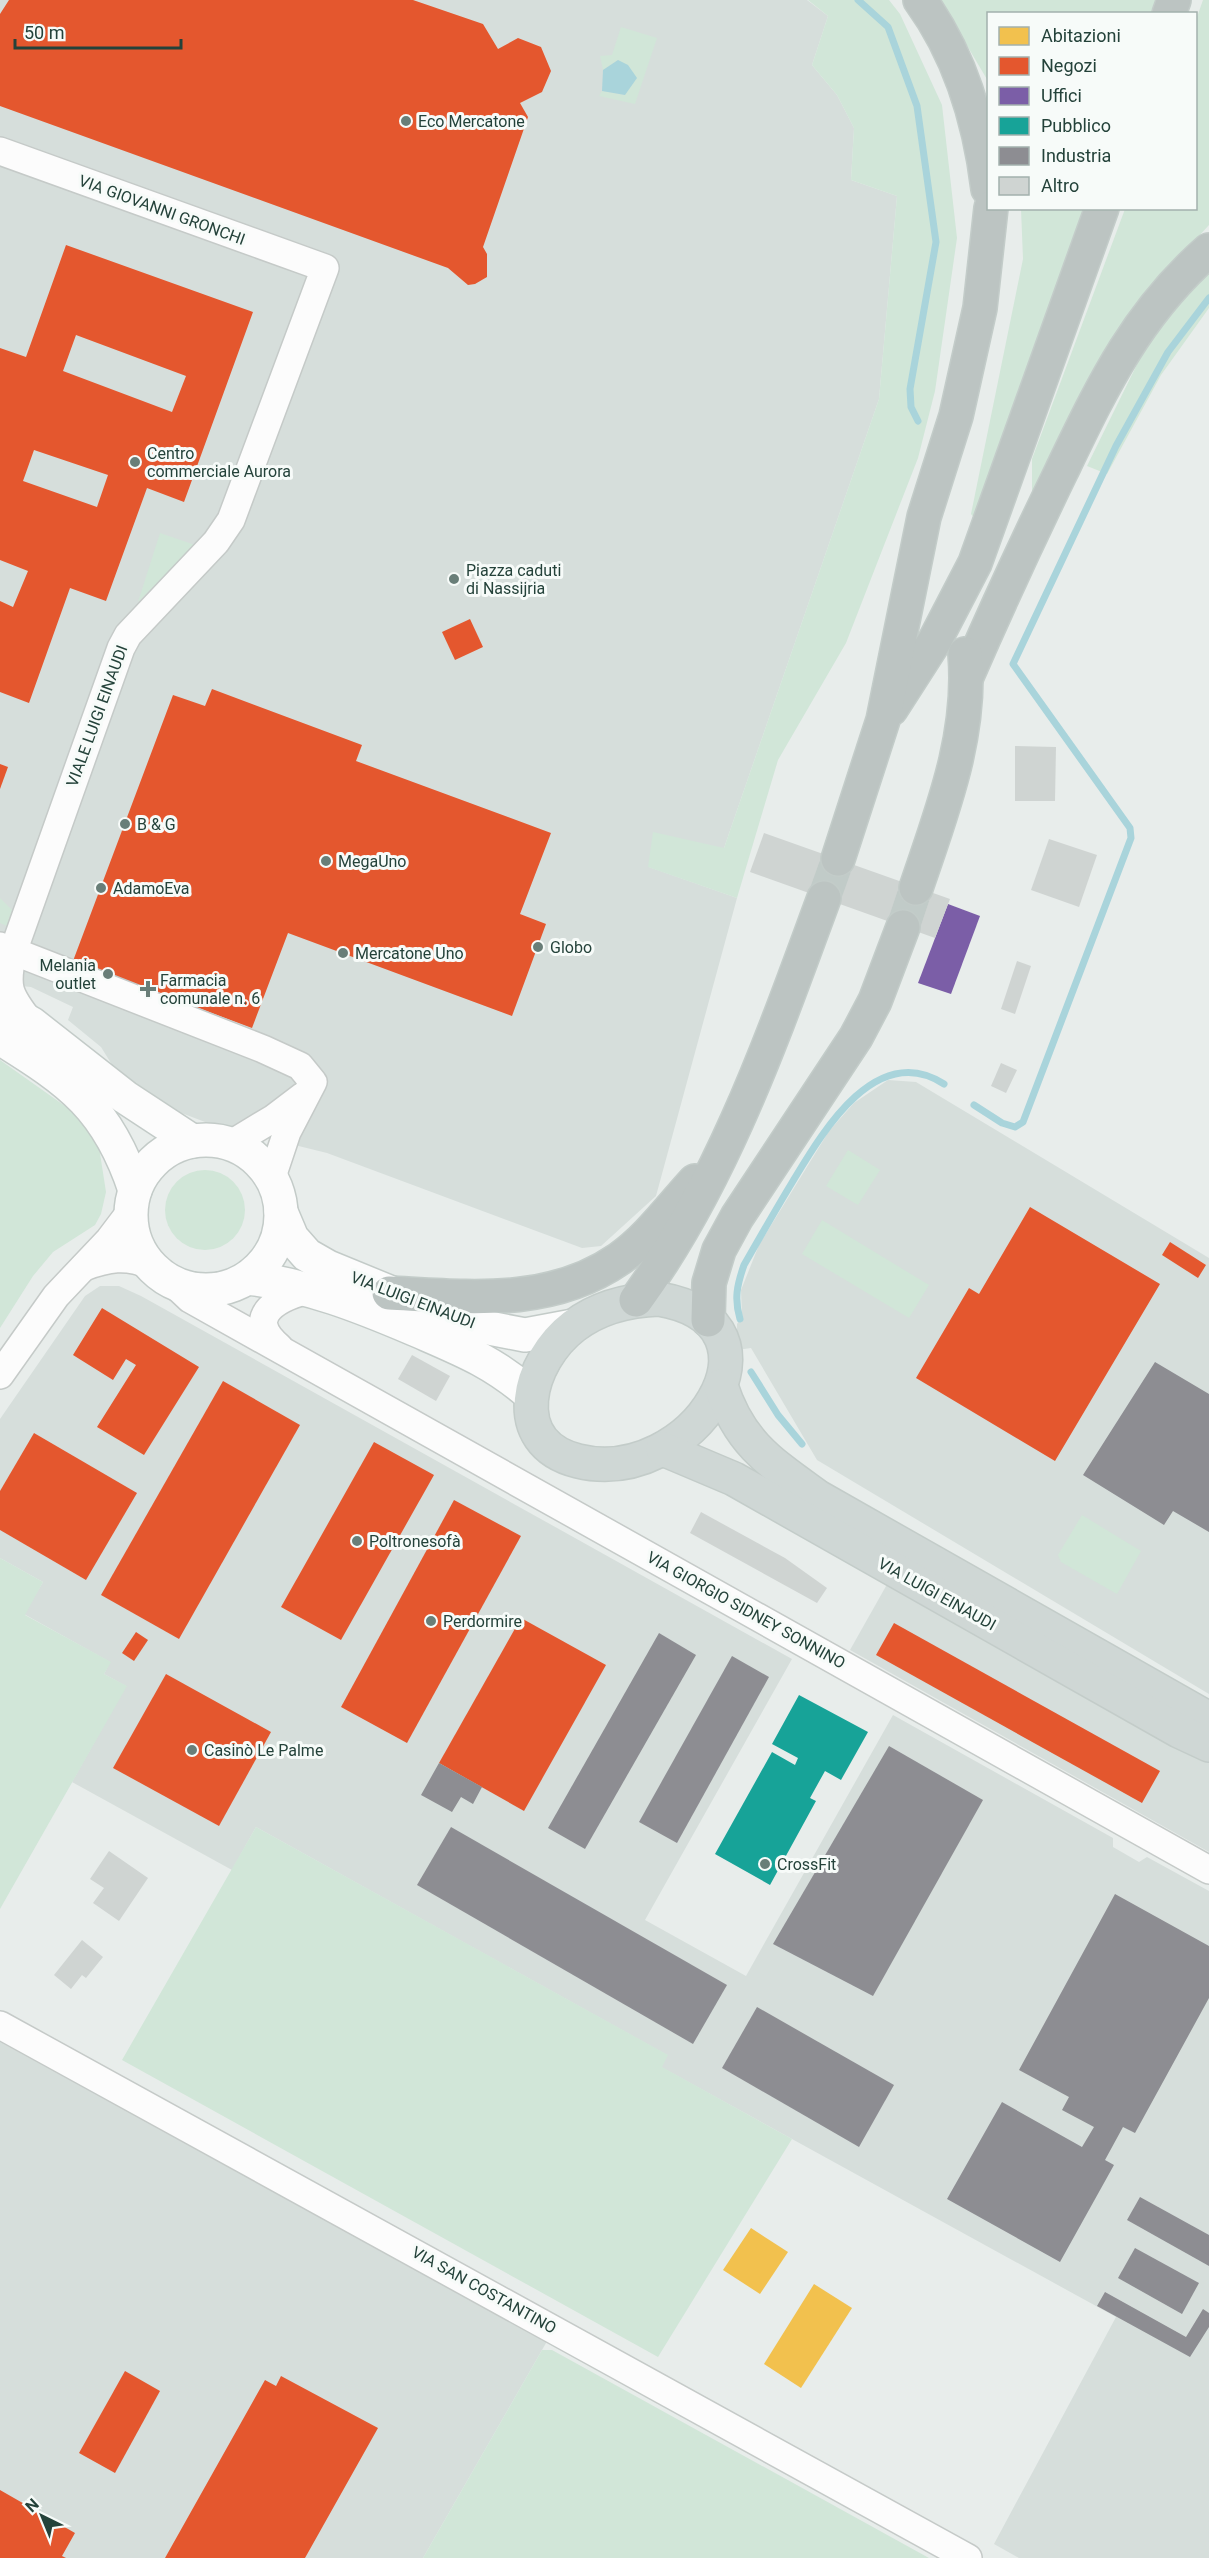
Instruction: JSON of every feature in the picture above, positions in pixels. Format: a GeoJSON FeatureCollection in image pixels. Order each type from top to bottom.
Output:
{"type":"FeatureCollection","features":[{"type":"Feature","properties":{"kind":"highway"},"geometry":{"type":"LineString","coordinates":[[920,0],[951,56],[969,98],[982,141],[987,181]]}},
{"type":"Feature","properties":{"kind":"highway"},"geometry":{"type":"LineString","coordinates":[[838,859],[883,720],[924,517],[956,416],[980,308],[991,210]]}},
{"type":"Feature","properties":{"kind":"highway"},"geometry":{"type":"LineString","coordinates":[[883,720],[934,642],[975,563],[1101,210]]}},
{"type":"Feature","properties":{"kind":"highway"},"geometry":{"type":"LineString","coordinates":[[967,676],[1011,574],[1122,353],[1144,318],[1172,285],[1209,250]]}},
{"type":"Feature","properties":{"kind":"highway"},"geometry":{"type":"LineString","coordinates":[[916,888],[957,763],[967,676],[965,621],[975,563]]}},
{"type":"Feature","properties":{"kind":"highway"},"geometry":{"type":"LineString","coordinates":[[636,1300],[682,1233],[720,1153],[772,1039],[824,898]]}},
{"type":"Feature","properties":{"kind":"highway"},"geometry":{"type":"LineString","coordinates":[[708,1320],[709,1283],[719,1250],[737,1216],[856,1037],[875,1001],[903,927]]}},
{"type":"Feature","properties":{"kind":"highway"},"geometry":{"type":"LineString","coordinates":[[389,1293],[513,1296],[554,1290],[586,1279],[620,1259],[644,1237],[720,1153]]}},
{"type":"Feature","properties":{"kind":"main road"},"geometry":{"type":"LineString","coordinates":[[0,1006],[32,1024],[126,1097],[192,1141]]}},
{"type":"Feature","properties":{"kind":"main road"},"geometry":{"type":"LineString","coordinates":[[0,1038],[57,1074],[83,1097],[123,1152],[133,1201],[135,1238],[161,1274]]}},
{"type":"Feature","properties":{"kind":"main road","name":"VIA LUIGI EINAUDI"},"geometry":{"type":"LineString","coordinates":[[133,1201],[141,1178],[158,1158],[177,1146],[192,1141],[218,1141],[231,1144],[254,1157],[272,1177],[279,1194],[281,1225],[273,1249],[266,1260],[248,1278],[225,1288],[211,1290],[185,1287],[161,1274]]}},
{"type":"Feature","properties":{"kind":"main road","name":"VIA LUIGI EINAUDI"},"geometry":{"type":"LineString","coordinates":[[281,1212],[292,1238],[307,1255],[389,1293],[489,1328],[525,1335],[573,1326]]}},
{"type":"Feature","properties":{"kind":"main road","name":"VIA LUIGI EINAUDI"},"geometry":{"type":"LineString","coordinates":[[248,1278],[312,1289],[377,1313],[482,1358],[530,1394]]}},
{"type":"Feature","properties":{"kind":"main road","name":"VIA LUIGI EINAUDI"},"geometry":{"type":"LineString","coordinates":[[659,1299],[678,1303],[694,1309],[708,1320],[718,1334],[724,1351],[725,1369],[721,1386],[713,1403],[699,1422],[663,1449],[620,1463],[596,1464],[561,1455],[547,1444],[537,1429],[531,1412],[530,1394],[542,1360],[573,1326],[592,1314],[636,1300],[659,1299]]}},
{"type":"Feature","properties":{"kind":"main road","name":"VIA LUIGI EINAUDI"},"geometry":{"type":"LineString","coordinates":[[721,1386],[730,1414],[750,1442],[774,1466],[818,1497],[1209,1719]]}},
{"type":"Feature","properties":{"kind":"main road","name":"VIA LUIGI EINAUDI"},"geometry":{"type":"LineString","coordinates":[[663,1449],[734,1479],[1179,1731],[1209,1745]]}},
{"type":"Feature","properties":{"kind":"street","name":"VIA GIOVANNI GRONCHI"},"geometry":{"type":"LineString","coordinates":[[0,151],[325,268]]}},
{"type":"Feature","properties":{"kind":"street","name":"VIALE LUIGI EINAUDI"},"geometry":{"type":"LineString","coordinates":[[32,1024],[12,999],[8,985],[7,949],[124,641],[216,542],[228,526],[325,268]]}},
{"type":"Feature","properties":{"kind":"street"},"geometry":{"type":"LineString","coordinates":[[7,949],[280,1056],[300,1066],[313,1082],[287,1132],[272,1177]]}},
{"type":"Feature","properties":{"kind":"street"},"geometry":{"type":"LineString","coordinates":[[231,1144],[274,1118],[306,1094]]}},
{"type":"Feature","properties":{"kind":"street"},"geometry":{"type":"LineString","coordinates":[[0,1375],[56,1296],[109,1240],[133,1201]]}},
{"type":"Feature","properties":{"kind":"street"},"geometry":{"type":"LineString","coordinates":[[83,1267],[105,1259],[121,1257],[135,1259],[161,1274]]}},
{"type":"Feature","properties":{"kind":"street","name":"VIA GIORGIO SIDNEY SONNINO"},"geometry":{"type":"LineString","coordinates":[[161,1274],[190,1299],[1209,1870]]}},
{"type":"Feature","properties":{"kind":"street","name":"VIA GIORGIO SIDNEY SONNINO"},"geometry":{"type":"LineString","coordinates":[[282,1350],[268,1338],[263,1328],[263,1320],[269,1310],[285,1296],[312,1289]]}},
{"type":"Feature","properties":{"kind":"street","name":"VIA SAN COSTANTINO"},"geometry":{"type":"LineString","coordinates":[[0,2025],[968,2558]]}},
{"type":"Feature","properties":{"kind":"shaded area"},"geometry":{"type":"Polygon","coordinates":[[[0,0],[807,0],[828,16],[812,65],[837,95],[854,128],[851,180],[897,196],[879,399],[724,848],[649,867],[737,898],[656,1196],[601,1246],[582,1248],[327,1153],[213,1125],[171,1109],[138,1090],[114,1068],[101,1047],[68,1020],[73,1007],[31,987],[0,984],[0,0]]]}},
{"type":"Feature","properties":{"kind":"shaded area"},"geometry":{"type":"Polygon","coordinates":[[[888,1080],[916,1082],[1209,1258],[1209,1694],[817,1460],[751,1348],[737,1350],[737,1324],[742,1316],[741,1290],[759,1245],[829,1131],[854,1103],[888,1080]]]}},
{"type":"Feature","properties":{"kind":"shaded area"},"geometry":{"type":"Polygon","coordinates":[[[100,1286],[119,1286],[141,1296],[792,1659],[645,1920],[746,1976],[893,1715],[1113,1838],[1113,1847],[1139,1862],[1147,1857],[1209,1891],[1209,2558],[1019,2558],[994,2544],[1116,2317],[661,2067],[667,2055],[256,1827],[232,1870],[72,1782],[126,1686],[104,1674],[110,1662],[24,1614],[43,1582],[0,1558],[0,1419],[85,1296],[100,1286]]]}},
{"type":"Feature","properties":{"kind":"shaded area"},"geometry":{"type":"Polygon","coordinates":[[[890,1579],[1209,1759],[1209,1852],[850,1650],[890,1579]]]}},
{"type":"Feature","properties":{"kind":"shaded area"},"geometry":{"type":"Polygon","coordinates":[[[0,2025],[554,2329],[423,2558],[0,2558],[0,2025]]]}},
{"type":"Feature","properties":{"kind":"green space"},"geometry":{"type":"Polygon","coordinates":[[[808,0],[889,0],[900,14],[942,105],[957,238],[935,391],[918,458],[846,643],[778,760],[737,898],[648,867],[653,832],[724,848],[879,399],[897,196],[851,180],[854,128],[837,95],[812,65],[828,16],[808,0]]]}},
{"type":"Feature","properties":{"kind":"green space"},"geometry":{"type":"Polygon","coordinates":[[[940,0],[1161,0],[1157,12],[987,12],[987,79],[940,0]]]}},
{"type":"Feature","properties":{"kind":"green space"},"geometry":{"type":"Polygon","coordinates":[[[1203,0],[1209,0],[1209,225],[1161,277],[1032,503],[1032,459],[1125,210],[1197,210],[1197,17],[1203,0]]]}},
{"type":"Feature","properties":{"kind":"green space"},"geometry":{"type":"Polygon","coordinates":[[[621,27],[657,38],[635,104],[599,96],[602,91],[625,95],[618,60],[603,70],[600,56],[612,55],[621,27]]]}},
{"type":"Feature","properties":{"kind":"green space"},"geometry":{"type":"Polygon","coordinates":[[[1021,210],[1089,210],[979,524],[971,514],[1023,259],[1021,210]]]}},
{"type":"Feature","properties":{"kind":"green space"},"geometry":{"type":"Polygon","coordinates":[[[1209,271],[1209,308],[1161,375],[1107,474],[1087,466],[1149,340],[1209,271]]]}},
{"type":"Feature","properties":{"kind":"green space"},"geometry":{"type":"Polygon","coordinates":[[[160,533],[195,545],[138,602],[160,533]]]}},
{"type":"Feature","properties":{"kind":"green space"},"geometry":{"type":"Polygon","coordinates":[[[0,898],[12,910],[7,926],[0,923],[0,898]]]}},
{"type":"Feature","properties":{"kind":"green space"},"geometry":{"type":"Polygon","coordinates":[[[0,1060],[72,1111],[86,1126],[99,1147],[106,1192],[101,1214],[95,1225],[53,1252],[33,1276],[0,1328],[0,1060]]]}},
{"type":"Feature","properties":{"kind":"green space"},"geometry":{"type":"Polygon","coordinates":[[[848,1150],[880,1170],[858,1205],[826,1186],[848,1150]]]}},
{"type":"Feature","properties":{"kind":"green space"},"geometry":{"type":"Polygon","coordinates":[[[205,1170],[220,1173],[233,1182],[242,1195],[245,1210],[242,1225],[233,1238],[220,1247],[205,1250],[190,1247],[177,1238],[168,1225],[165,1210],[168,1195],[177,1182],[190,1173],[205,1170]]]}},
{"type":"Feature","properties":{"kind":"green space"},"geometry":{"type":"Polygon","coordinates":[[[822,1220],[929,1285],[909,1318],[802,1254],[822,1220]]]}},
{"type":"Feature","properties":{"kind":"green space"},"geometry":{"type":"Polygon","coordinates":[[[1082,1515],[1141,1551],[1117,1594],[1061,1562],[1058,1555],[1082,1515]]]}},
{"type":"Feature","properties":{"kind":"green space"},"geometry":{"type":"Polygon","coordinates":[[[0,1558],[43,1582],[25,1615],[111,1662],[104,1674],[127,1686],[0,1909],[0,1558]]]}},
{"type":"Feature","properties":{"kind":"green space"},"geometry":{"type":"Polygon","coordinates":[[[256,1827],[668,2055],[662,2067],[792,2139],[658,2357],[122,2060],[256,1827]]]}},
{"type":"Feature","properties":{"kind":"green space"},"geometry":{"type":"Polygon","coordinates":[[[542,2350],[552,2350],[929,2558],[423,2558],[542,2350]]]}},
{"type":"Feature","properties":{"kind":"water"},"geometry":{"type":"Polygon","coordinates":[[[618,60],[628,65],[637,78],[625,95],[602,91],[603,70],[618,60]]]}},
{"type":"Feature","properties":{"kind":"building: Abitazioni"},"geometry":{"type":"Polygon","coordinates":[[[751,2228],[788,2252],[760,2294],[723,2270],[751,2228]]]}},
{"type":"Feature","properties":{"kind":"building: Abitazioni"},"geometry":{"type":"Polygon","coordinates":[[[814,2284],[852,2308],[801,2388],[764,2364],[814,2284]]]}},
{"type":"Feature","properties":{"kind":"building: Negozi"},"geometry":{"type":"Polygon","coordinates":[[[9,0],[413,0],[483,24],[498,49],[518,38],[541,47],[551,71],[542,92],[520,103],[528,117],[483,247],[487,254],[487,277],[468,285],[448,268],[0,106],[0,14],[9,0]]]}},
{"type":"Feature","properties":{"kind":"building: Negozi","name":"Centro commerciale Aurora"},"geometry":{"type":"Polygon","coordinates":[[[66,245],[253,312],[184,502],[147,488],[106,601],[70,588],[29,703],[0,692],[0,601],[13,607],[28,571],[0,560],[0,348],[26,357],[66,245]],[[76,335],[63,371],[172,412],[186,376],[76,335]],[[34,450],[23,481],[97,507],[108,475],[34,450]]]}},
{"type":"Feature","properties":{"kind":"building: Negozi"},"geometry":{"type":"Polygon","coordinates":[[[470,619],[483,647],[455,660],[442,632],[470,619]]]}},
{"type":"Feature","properties":{"kind":"building: Negozi","name":"MegaUno"},"geometry":{"type":"Polygon","coordinates":[[[212,689],[362,745],[356,761],[551,833],[520,914],[546,924],[512,1016],[288,933],[252,1028],[73,961],[173,695],[205,706],[212,689]]]}},
{"type":"Feature","properties":{"kind":"building: Negozi"},"geometry":{"type":"Polygon","coordinates":[[[0,764],[8,767],[0,789],[0,764]]]}},
{"type":"Feature","properties":{"kind":"building: Negozi"},"geometry":{"type":"Polygon","coordinates":[[[1030,1207],[1160,1284],[1055,1461],[916,1378],[969,1288],[979,1294],[1030,1207]]]}},
{"type":"Feature","properties":{"kind":"building: Negozi"},"geometry":{"type":"Polygon","coordinates":[[[1170,1242],[1206,1265],[1198,1278],[1162,1255],[1170,1242]]]}},
{"type":"Feature","properties":{"kind":"building: Negozi"},"geometry":{"type":"Polygon","coordinates":[[[102,1308],[199,1367],[144,1455],[97,1427],[136,1365],[126,1359],[113,1380],[73,1355],[102,1308]]]}},
{"type":"Feature","properties":{"kind":"building: Negozi"},"geometry":{"type":"Polygon","coordinates":[[[223,1381],[300,1425],[179,1639],[101,1595],[223,1381]]]}},
{"type":"Feature","properties":{"kind":"building: Negozi"},"geometry":{"type":"Polygon","coordinates":[[[34,1433],[137,1493],[86,1580],[0,1530],[0,1491],[34,1433]]]}},
{"type":"Feature","properties":{"kind":"building: Negozi","name":"Poltronesofà"},"geometry":{"type":"Polygon","coordinates":[[[374,1442],[434,1475],[341,1640],[281,1607],[374,1442]]]}},
{"type":"Feature","properties":{"kind":"building: Negozi","name":"Perdormire"},"geometry":{"type":"Polygon","coordinates":[[[454,1500],[521,1536],[407,1743],[341,1707],[454,1500]]]}},
{"type":"Feature","properties":{"kind":"building: Negozi"},"geometry":{"type":"Polygon","coordinates":[[[521,1618],[606,1665],[524,1811],[439,1763],[521,1618]]]}},
{"type":"Feature","properties":{"kind":"building: Negozi"},"geometry":{"type":"Polygon","coordinates":[[[894,1623],[1160,1771],[1142,1803],[876,1655],[894,1623]]]}},
{"type":"Feature","properties":{"kind":"building: Negozi"},"geometry":{"type":"Polygon","coordinates":[[[136,1632],[148,1640],[134,1661],[122,1653],[136,1632]]]}},
{"type":"Feature","properties":{"kind":"building: Negozi","name":"Casinò Le Palme"},"geometry":{"type":"Polygon","coordinates":[[[166,1674],[271,1732],[219,1826],[113,1768],[166,1674]]]}},
{"type":"Feature","properties":{"kind":"building: Negozi"},"geometry":{"type":"Polygon","coordinates":[[[125,2371],[160,2391],[115,2473],[79,2453],[125,2371]]]}},
{"type":"Feature","properties":{"kind":"building: Negozi"},"geometry":{"type":"Polygon","coordinates":[[[281,2376],[378,2428],[305,2558],[165,2558],[265,2380],[276,2386],[281,2376]]]}},
{"type":"Feature","properties":{"kind":"building: Negozi"},"geometry":{"type":"Polygon","coordinates":[[[0,2490],[75,2533],[62,2556],[66,2558],[0,2558],[0,2490]]]}},
{"type":"Feature","properties":{"kind":"building: Uffici"},"geometry":{"type":"Polygon","coordinates":[[[948,904],[980,916],[951,994],[918,983],[948,904]]]}},
{"type":"Feature","properties":{"kind":"building: Pubblico"},"geometry":{"type":"Polygon","coordinates":[[[799,1695],[868,1732],[841,1780],[825,1771],[810,1798],[816,1801],[770,1885],[715,1854],[772,1752],[795,1765],[798,1758],[772,1744],[799,1695]]]}},
{"type":"Feature","properties":{"kind":"building: Industria"},"geometry":{"type":"Polygon","coordinates":[[[1155,1362],[1209,1394],[1209,1532],[1173,1511],[1164,1525],[1083,1475],[1155,1362]]]}},
{"type":"Feature","properties":{"kind":"building: Industria"},"geometry":{"type":"Polygon","coordinates":[[[659,1633],[696,1655],[585,1849],[548,1828],[659,1633]]]}},
{"type":"Feature","properties":{"kind":"building: Industria"},"geometry":{"type":"Polygon","coordinates":[[[732,1656],[769,1677],[677,1843],[639,1822],[732,1656]]]}},
{"type":"Feature","properties":{"kind":"building: Industria"},"geometry":{"type":"Polygon","coordinates":[[[889,1746],[983,1800],[873,1996],[773,1944],[889,1746]]]}},
{"type":"Feature","properties":{"kind":"building: Industria"},"geometry":{"type":"Polygon","coordinates":[[[439,1763],[482,1787],[473,1804],[461,1797],[452,1812],[421,1795],[439,1763]]]}},
{"type":"Feature","properties":{"kind":"building: Industria"},"geometry":{"type":"Polygon","coordinates":[[[451,1827],[727,1985],[693,2044],[417,1885],[451,1827]]]}},
{"type":"Feature","properties":{"kind":"building: Industria"},"geometry":{"type":"Polygon","coordinates":[[[1115,1894],[1209,1946],[1209,1998],[1135,2133],[1123,2127],[1105,2160],[1114,2165],[1060,2262],[947,2199],[1002,2102],[1082,2147],[1094,2127],[1062,2110],[1069,2097],[1019,2070],[1115,1894]]]}},
{"type":"Feature","properties":{"kind":"building: Industria"},"geometry":{"type":"Polygon","coordinates":[[[757,2007],[894,2085],[859,2147],[722,2068],[757,2007]]]}},
{"type":"Feature","properties":{"kind":"building: Industria"},"geometry":{"type":"Polygon","coordinates":[[[1140,2197],[1209,2235],[1209,2266],[1127,2220],[1140,2197]]]}},
{"type":"Feature","properties":{"kind":"building: Industria"},"geometry":{"type":"Polygon","coordinates":[[[1135,2248],[1199,2283],[1182,2314],[1118,2278],[1135,2248]]]}},
{"type":"Feature","properties":{"kind":"building: Industria"},"geometry":{"type":"Polygon","coordinates":[[[1105,2292],[1186,2337],[1203,2309],[1209,2313],[1209,2327],[1190,2357],[1097,2306],[1105,2292]]]}},
{"type":"Feature","properties":{"kind":"building: Altro"},"geometry":{"type":"Polygon","coordinates":[[[1015,746],[1056,747],[1055,801],[1015,801],[1015,746]]]}},
{"type":"Feature","properties":{"kind":"building: Altro"},"geometry":{"type":"Polygon","coordinates":[[[764,833],[950,899],[935,938],[750,872],[764,833]]]}},
{"type":"Feature","properties":{"kind":"building: Altro"},"geometry":{"type":"Polygon","coordinates":[[[1049,839],[1097,855],[1079,907],[1031,890],[1049,839]]]}},
{"type":"Feature","properties":{"kind":"building: Altro"},"geometry":{"type":"Polygon","coordinates":[[[1017,961],[1031,966],[1015,1014],[1001,1009],[1017,961]]]}},
{"type":"Feature","properties":{"kind":"building: Altro"},"geometry":{"type":"Polygon","coordinates":[[[1001,1063],[1017,1070],[1006,1093],[991,1086],[1001,1063]]]}},
{"type":"Feature","properties":{"kind":"building: Altro"},"geometry":{"type":"Polygon","coordinates":[[[412,1355],[450,1376],[436,1401],[398,1379],[412,1355]]]}},
{"type":"Feature","properties":{"kind":"building: Altro"},"geometry":{"type":"Polygon","coordinates":[[[701,1512],[785,1558],[827,1588],[817,1603],[690,1533],[701,1512]]]}},
{"type":"Feature","properties":{"kind":"building: Altro"},"geometry":{"type":"Polygon","coordinates":[[[109,1851],[148,1878],[119,1921],[93,1903],[104,1888],[90,1879],[109,1851]]]}},
{"type":"Feature","properties":{"kind":"building: Altro"},"geometry":{"type":"Polygon","coordinates":[[[82,1940],[103,1957],[86,1978],[82,1975],[71,1989],[54,1975],[82,1940]]]}},
{"type":"Feature","properties":{"kind":"waterway"},"geometry":{"type":"LineString","coordinates":[[858,0],[888,27],[917,106],[936,242],[910,389],[911,407],[918,421]]}},
{"type":"Feature","properties":{"kind":"waterway"},"geometry":{"type":"LineString","coordinates":[[974,1105],[1002,1123],[1015,1127],[1023,1122],[1131,838],[1130,828],[1013,664],[1116,446],[1168,352],[1209,298]]}},
{"type":"Feature","properties":{"kind":"waterway"},"geometry":{"type":"LineString","coordinates":[[740,1319],[737,1292],[744,1265],[805,1161],[836,1118],[854,1098],[874,1083],[896,1074],[919,1074],[944,1084]]}},
{"type":"Feature","properties":{"kind":"waterway"},"geometry":{"type":"LineString","coordinates":[[751,1372],[778,1415],[802,1444]]}},
{"type":"Feature","properties":{"kind":"tunnel"},"geometry":{"type":"LineString","coordinates":[[824,898],[838,859]]}},
{"type":"Feature","properties":{"kind":"tunnel"},"geometry":{"type":"LineString","coordinates":[[903,927],[916,888]]}},
{"type":"Feature","properties":{"kind":"place","name":"Eco Mercatone"},"geometry":{"type":"Point","coordinates":[406,121]}},
{"type":"Feature","properties":{"kind":"place","name":"Centro commerciale Aurora"},"geometry":{"type":"Point","coordinates":[135,462]}},
{"type":"Feature","properties":{"kind":"place","name":"Piazza caduti di Nassijria"},"geometry":{"type":"Point","coordinates":[454,579]}},
{"type":"Feature","properties":{"kind":"place","name":"B & G"},"geometry":{"type":"Point","coordinates":[125,824]}},
{"type":"Feature","properties":{"kind":"place","name":"MegaUno"},"geometry":{"type":"Point","coordinates":[326,861]}},
{"type":"Feature","properties":{"kind":"place","name":"AdamoEva"},"geometry":{"type":"Point","coordinates":[101,888]}},
{"type":"Feature","properties":{"kind":"place","name":"Globo"},"geometry":{"type":"Point","coordinates":[538,947]}},
{"type":"Feature","properties":{"kind":"place","name":"Mercatone Uno"},"geometry":{"type":"Point","coordinates":[343,953]}},
{"type":"Feature","properties":{"kind":"place","name":"Melania outlet"},"geometry":{"type":"Point","coordinates":[108,974]}},
{"type":"Feature","properties":{"kind":"place","name":"Farmacia comunale n. 6"},"geometry":{"type":"Point","coordinates":[148,989]}},
{"type":"Feature","properties":{"kind":"place","name":"Poltronesofà"},"geometry":{"type":"Point","coordinates":[357,1541]}},
{"type":"Feature","properties":{"kind":"place","name":"Perdormire"},"geometry":{"type":"Point","coordinates":[431,1621]}},
{"type":"Feature","properties":{"kind":"place","name":"Casinò Le Palme"},"geometry":{"type":"Point","coordinates":[192,1750]}},
{"type":"Feature","properties":{"kind":"place","name":"CrossFit"},"geometry":{"type":"Point","coordinates":[765,1864]}}]}
